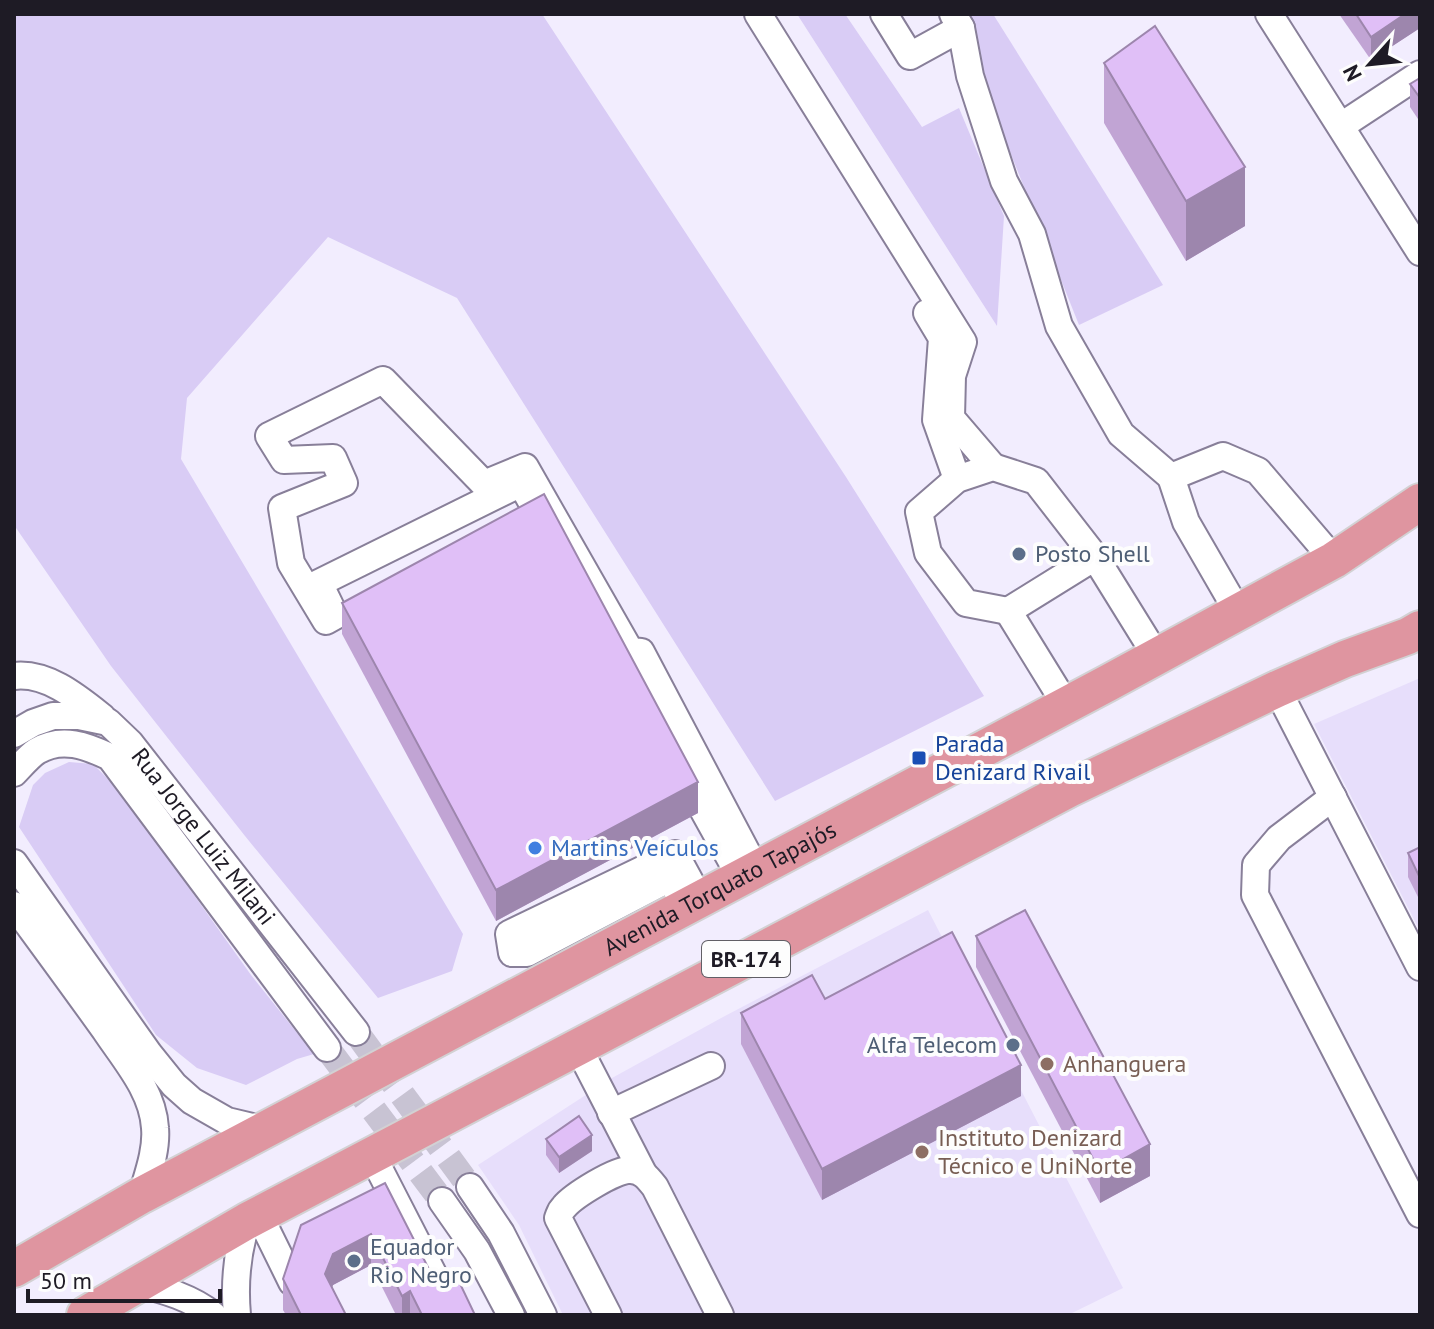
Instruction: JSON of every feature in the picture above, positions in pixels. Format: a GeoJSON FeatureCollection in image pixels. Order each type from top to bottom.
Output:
{"type":"FeatureCollection","features":[{"type":"Feature","properties":{"kind":"highway","name":"Avenida Torquato Tapajós"},"geometry":{"type":"LineString","coordinates":[[14,1269],[142,1195],[1157,657],[1334,560],[1420,502]]}},
{"type":"Feature","properties":{"kind":"highway"},"geometry":{"type":"LineString","coordinates":[[1334,560],[1420,524]]}},
{"type":"Feature","properties":{"kind":"highway"},"geometry":{"type":"LineString","coordinates":[[1345,659],[1420,603]]}},
{"type":"Feature","properties":{"kind":"highway","name":"BR-174"},"geometry":{"type":"LineString","coordinates":[[85,1315],[253,1218],[1069,789],[1277,689],[1420,629]]}},
{"type":"Feature","properties":{"kind":"street"},"geometry":{"type":"LineString","coordinates":[[742,14],[942,338],[936,420],[957,479]]}},
{"type":"Feature","properties":{"kind":"street"},"geometry":{"type":"LineString","coordinates":[[758,14],[963,342],[952,376],[951,418],[993,467],[1036,481],[1095,557],[1157,657]]}},
{"type":"Feature","properties":{"kind":"street"},"geometry":{"type":"LineString","coordinates":[[884,14],[910,56],[957,21],[970,76],[1004,181],[1032,234],[1059,326],[1121,434],[1171,477],[1186,522],[1238,612]]}},
{"type":"Feature","properties":{"kind":"street"},"geometry":{"type":"LineString","coordinates":[[1269,14],[1420,252]]}},
{"type":"Feature","properties":{"kind":"street"},"geometry":{"type":"LineString","coordinates":[[1341,126],[1420,74]]}},
{"type":"Feature","properties":{"kind":"street"},"geometry":{"type":"LineString","coordinates":[[383,380],[484,484],[525,467],[630,651],[641,652],[748,874],[521,483],[319,583],[335,616],[326,621],[291,563],[282,508],[344,483],[333,458],[284,460],[269,436],[383,380]]}},
{"type":"Feature","properties":{"kind":"street"},"geometry":{"type":"LineString","coordinates":[[1171,477],[1223,456],[1258,471],[1334,560]]}},
{"type":"Feature","properties":{"kind":"street"},"geometry":{"type":"LineString","coordinates":[[993,467],[957,479],[919,512],[928,553],[966,603],[1008,611],[1095,557]]}},
{"type":"Feature","properties":{"kind":"street"},"geometry":{"type":"LineString","coordinates":[[1008,611],[1066,705]]}},
{"type":"Feature","properties":{"kind":"street","name":"Rua Jorge Luiz Milani"},"geometry":{"type":"LineString","coordinates":[[14,676],[36,677],[54,685],[108,722],[130,743],[356,1032]]}},
{"type":"Feature","properties":{"kind":"street"},"geometry":{"type":"LineString","coordinates":[[1277,689],[1420,967]]}},
{"type":"Feature","properties":{"kind":"street"},"geometry":{"type":"LineString","coordinates":[[14,734],[53,716],[79,716],[108,722]]}},
{"type":"Feature","properties":{"kind":"street","name":"Rua Jorge Luiz Milani"},"geometry":{"type":"LineString","coordinates":[[14,773],[37,751],[59,743],[86,746],[110,757],[327,1048]]}},
{"type":"Feature","properties":{"kind":"street"},"geometry":{"type":"LineString","coordinates":[[1333,797],[1279,838],[1256,865],[1255,895],[1420,1214]]}},
{"type":"Feature","properties":{"kind":"street"},"geometry":{"type":"LineString","coordinates":[[675,854],[693,904],[670,878],[527,953],[512,953],[509,934],[675,854]]}},
{"type":"Feature","properties":{"kind":"street"},"geometry":{"type":"LineString","coordinates":[[14,863],[174,1085],[192,1101],[227,1121],[265,1130]]}},
{"type":"Feature","properties":{"kind":"street"},"geometry":{"type":"LineString","coordinates":[[14,905],[123,1057],[150,1103],[155,1129],[152,1161],[142,1195]]}},
{"type":"Feature","properties":{"kind":"street"},"geometry":{"type":"LineString","coordinates":[[578,1047],[643,1173],[663,1199],[720,1315]]}},
{"type":"Feature","properties":{"kind":"street"},"geometry":{"type":"LineString","coordinates":[[611,1113],[711,1066]]}},
{"type":"Feature","properties":{"kind":"street"},"geometry":{"type":"LineString","coordinates":[[372,1155],[448,1303]]}},
{"type":"Feature","properties":{"kind":"street"},"geometry":{"type":"LineString","coordinates":[[608,1315],[558,1218],[572,1199],[611,1174],[629,1169],[643,1173]]}},
{"type":"Feature","properties":{"kind":"street"},"geometry":{"type":"LineString","coordinates":[[470,1187],[501,1233],[543,1315]]}},
{"type":"Feature","properties":{"kind":"street"},"geometry":{"type":"LineString","coordinates":[[442,1201],[477,1251],[511,1315]]}},
{"type":"Feature","properties":{"kind":"street"},"geometry":{"type":"LineString","coordinates":[[253,1218],[292,1282]]}},
{"type":"Feature","properties":{"kind":"street"},"geometry":{"type":"LineString","coordinates":[[237,1315],[236,1267],[240,1243],[253,1218]]}},
{"type":"Feature","properties":{"kind":"street"},"geometry":{"type":"LineString","coordinates":[[139,1284],[182,1297],[213,1315]]}},
{"type":"Feature","properties":{"kind":"shaded area"},"geometry":{"type":"Polygon","coordinates":[[[14,14],[542,14],[846,477],[984,696],[775,801],[457,298],[328,237],[187,398],[181,459],[463,934],[452,971],[378,998],[111,666],[14,525],[14,14]]]}},
{"type":"Feature","properties":{"kind":"shaded area"},"geometry":{"type":"Polygon","coordinates":[[[797,14],[845,14],[922,127],[959,108],[1004,216],[997,326],[797,14]]]}},
{"type":"Feature","properties":{"kind":"shaded area"},"geometry":{"type":"Polygon","coordinates":[[[955,14],[993,14],[1163,285],[1079,325],[955,14]]]}},
{"type":"Feature","properties":{"kind":"shaded area"},"geometry":{"type":"Polygon","coordinates":[[[1420,678],[1420,931],[1314,724],[1420,678]]]}},
{"type":"Feature","properties":{"kind":"shaded area"},"geometry":{"type":"Polygon","coordinates":[[[69,762],[93,764],[120,791],[251,975],[314,1054],[297,1059],[246,1085],[197,1068],[156,1035],[19,827],[33,785],[45,773],[69,762]]]}},
{"type":"Feature","properties":{"kind":"shaded area"},"geometry":{"type":"Polygon","coordinates":[[[928,910],[1123,1288],[1068,1315],[563,1315],[519,1225],[478,1165],[612,1078],[928,910]]]}},
{"type":"Feature","properties":{"kind":"building"},"geometry":{"type":"Polygon","coordinates":[[[1356,14],[1405,14],[1371,37],[1356,14]]]}},
{"type":"Feature","properties":{"kind":"building"},"geometry":{"type":"Polygon","coordinates":[[[1155,26],[1245,167],[1186,201],[1104,63],[1155,26]]]}},
{"type":"Feature","properties":{"kind":"building"},"geometry":{"type":"Polygon","coordinates":[[[1420,78],[1420,98],[1410,84],[1420,78]]]}},
{"type":"Feature","properties":{"kind":"building"},"geometry":{"type":"Polygon","coordinates":[[[544,494],[698,782],[496,890],[342,603],[544,494]]]}},
{"type":"Feature","properties":{"kind":"building"},"geometry":{"type":"Polygon","coordinates":[[[1420,847],[1420,878],[1408,853],[1420,847]]]}},
{"type":"Feature","properties":{"kind":"building"},"geometry":{"type":"Polygon","coordinates":[[[1025,910],[1150,1144],[1100,1172],[976,936],[1025,910]]]}},
{"type":"Feature","properties":{"kind":"building"},"geometry":{"type":"Polygon","coordinates":[[[952,932],[1021,1065],[822,1169],[741,1013],[812,975],[825,999],[952,932]]]}},
{"type":"Feature","properties":{"kind":"building"},"geometry":{"type":"Polygon","coordinates":[[[579,1116],[592,1135],[559,1157],[546,1139],[579,1116]]]}},
{"type":"Feature","properties":{"kind":"building"},"geometry":{"type":"Polygon","coordinates":[[[385,1183],[434,1279],[453,1269],[475,1315],[422,1315],[410,1291],[402,1296],[371,1234],[333,1254],[325,1274],[346,1315],[301,1315],[283,1279],[301,1225],[385,1183]]]}},
{"type":"Feature","properties":{"kind":"tunnel"},"geometry":{"type":"LineString","coordinates":[[356,1032],[470,1187]]}},
{"type":"Feature","properties":{"kind":"tunnel"},"geometry":{"type":"LineString","coordinates":[[327,1048],[442,1201]]}},
{"type":"Feature","properties":{"kind":"place","name":"Posto Shell"},"geometry":{"type":"Point","coordinates":[1019,554]}},
{"type":"Feature","properties":{"kind":"place","name":"Parada Denizard Rivail"},"geometry":{"type":"Point","coordinates":[919,758]}},
{"type":"Feature","properties":{"kind":"place","name":"Martins Veículos"},"geometry":{"type":"Point","coordinates":[535,848]}},
{"type":"Feature","properties":{"kind":"place","name":"Alfa Telecom"},"geometry":{"type":"Point","coordinates":[1013,1045]}},
{"type":"Feature","properties":{"kind":"place","name":"Anhanguera"},"geometry":{"type":"Point","coordinates":[1047,1064]}},
{"type":"Feature","properties":{"kind":"place","name":"Instituto Denizard Técnico e UniNorte"},"geometry":{"type":"Point","coordinates":[922,1152]}},
{"type":"Feature","properties":{"kind":"place","name":"Equador Rio Negro"},"geometry":{"type":"Point","coordinates":[354,1261]}}]}
